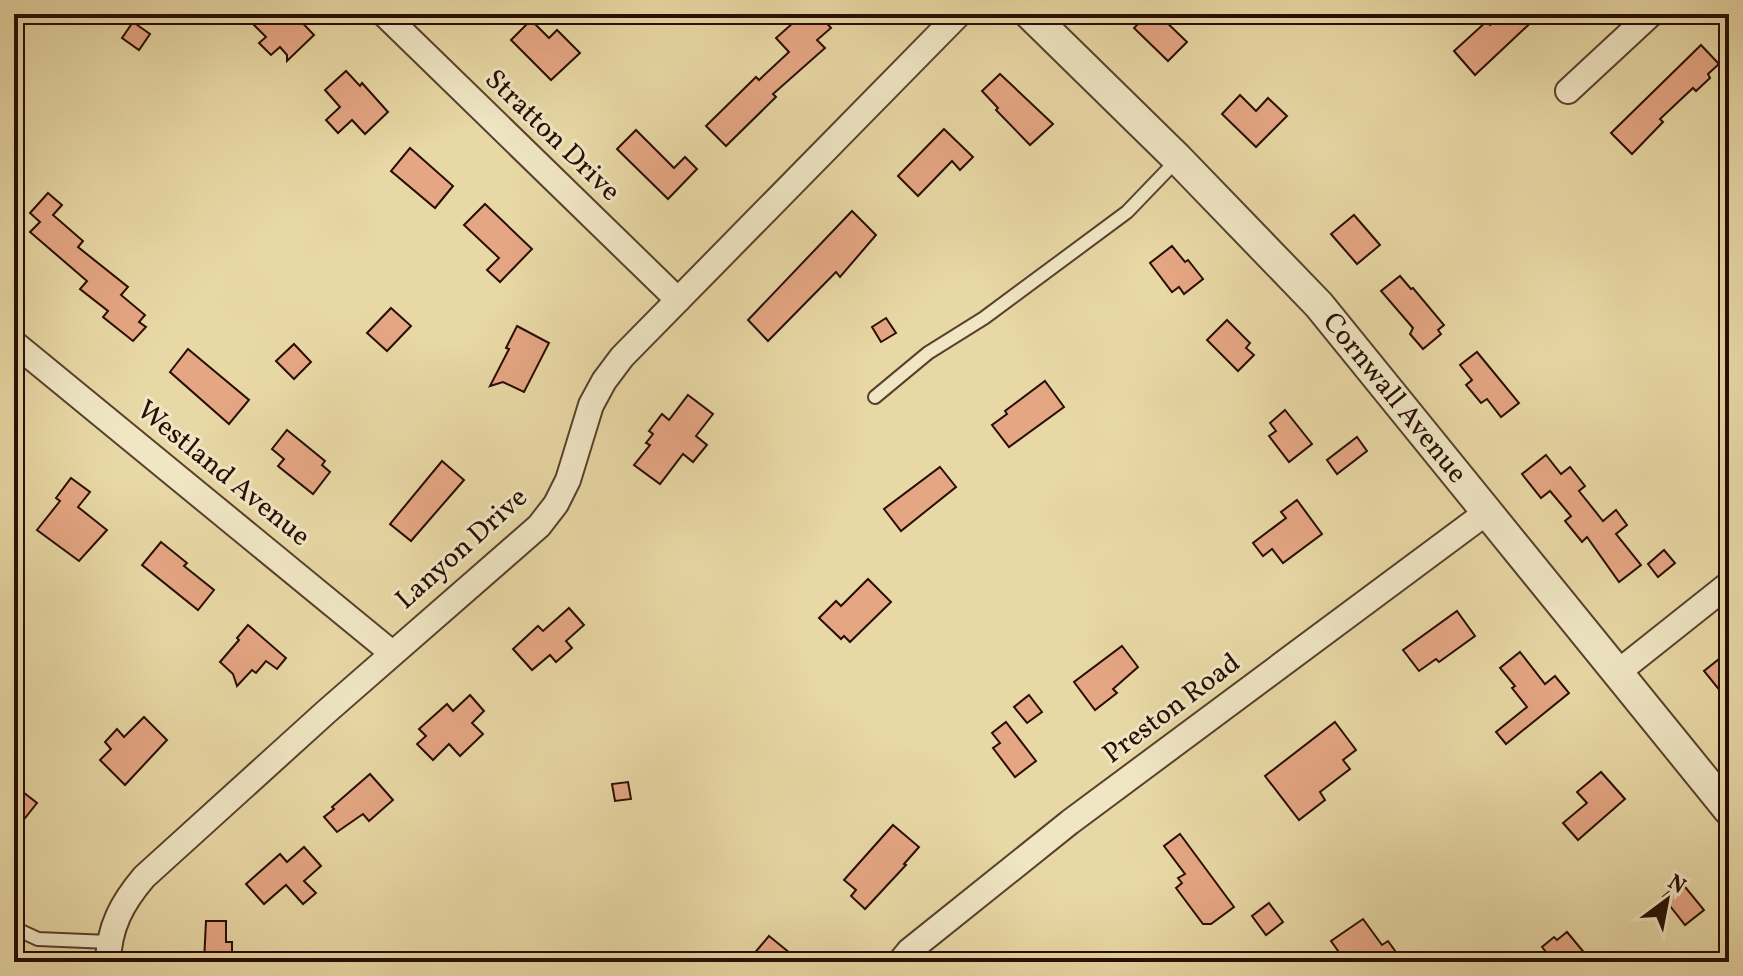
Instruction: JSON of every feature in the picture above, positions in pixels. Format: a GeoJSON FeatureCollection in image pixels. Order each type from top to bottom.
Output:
{"type":"FeatureCollection","features":[{"type":"Feature","properties":{"kind":"street","name":"Stratton Drive"},"geometry":{"type":"LineString","coordinates":[[384,14],[678,300]]}},
{"type":"Feature","properties":{"kind":"street","name":"Lanyon Drive"},"geometry":{"type":"LineString","coordinates":[[109,952],[116,917],[144,877],[392,653],[539,526],[556,504],[568,480],[591,405],[622,357],[959,14]]}},
{"type":"Feature","properties":{"kind":"street","name":"Cornwall Avenue"},"geometry":{"type":"LineString","coordinates":[[1030,14],[1271,252],[1319,305],[1729,810]]}},
{"type":"Feature","properties":{"kind":"street"},"geometry":{"type":"LineString","coordinates":[[1568,91],[1651,14]]}},
{"type":"Feature","properties":{"kind":"street","name":"Westland Avenue"},"geometry":{"type":"LineString","coordinates":[[14,343],[392,653]]}},
{"type":"Feature","properties":{"kind":"street","name":"Preston Road"},"geometry":{"type":"LineString","coordinates":[[900,962],[909,951],[1070,822],[1487,512]]}},
{"type":"Feature","properties":{"kind":"street"},"geometry":{"type":"LineString","coordinates":[[1617,673],[1729,584]]}},
{"type":"Feature","properties":{"kind":"lane"},"geometry":{"type":"LineString","coordinates":[[875,397],[928,353],[993,311],[1127,212],[1178,159]]}},
{"type":"Feature","properties":{"kind":"lane"},"geometry":{"type":"LineString","coordinates":[[14,928],[38,939],[109,952]]}},
{"type":"Feature","properties":{"kind":"building"},"geometry":{"type":"Polygon","coordinates":[[[243,14],[294,14],[314,35],[287,61],[287,55],[280,47],[271,55],[259,43],[266,37],[243,14]]]}},
{"type":"Feature","properties":{"kind":"building"},"geometry":{"type":"Polygon","coordinates":[[[803,14],[819,14],[831,28],[817,40],[825,48],[773,94],[776,97],[726,146],[706,126],[756,77],[759,80],[789,52],[776,38],[803,14]]]}},
{"type":"Feature","properties":{"kind":"building"},"geometry":{"type":"Polygon","coordinates":[[[1148,14],[1158,14],[1187,42],[1168,61],[1134,28],[1148,14]]]}},
{"type":"Feature","properties":{"kind":"building"},"geometry":{"type":"Polygon","coordinates":[[[1502,14],[1540,14],[1475,75],[1454,51],[1487,21],[1490,25],[1502,14]]]}},
{"type":"Feature","properties":{"kind":"building"},"geometry":{"type":"Polygon","coordinates":[[[531,20],[549,38],[557,30],[580,53],[551,80],[511,40],[531,20]]]}},
{"type":"Feature","properties":{"kind":"building"},"geometry":{"type":"Polygon","coordinates":[[[133,22],[150,34],[139,50],[122,38],[133,22]]]}},
{"type":"Feature","properties":{"kind":"building"},"geometry":{"type":"Polygon","coordinates":[[[1701,45],[1719,64],[1708,74],[1710,78],[1696,91],[1693,88],[1660,119],[1663,122],[1632,154],[1611,133],[1701,45]]]}},
{"type":"Feature","properties":{"kind":"building"},"geometry":{"type":"Polygon","coordinates":[[[346,71],[360,86],[362,83],[388,112],[365,134],[352,120],[338,133],[326,120],[340,107],[325,90],[346,71]]]}},
{"type":"Feature","properties":{"kind":"building"},"geometry":{"type":"Polygon","coordinates":[[[1000,74],[1053,124],[1030,145],[982,91],[1000,74]]]}},
{"type":"Feature","properties":{"kind":"building"},"geometry":{"type":"Polygon","coordinates":[[[1240,95],[1256,111],[1268,98],[1287,116],[1256,147],[1222,114],[1240,95]]]}},
{"type":"Feature","properties":{"kind":"building"},"geometry":{"type":"Polygon","coordinates":[[[944,129],[973,157],[960,170],[952,161],[918,196],[898,176],[944,129]]]}},
{"type":"Feature","properties":{"kind":"building"},"geometry":{"type":"Polygon","coordinates":[[[636,130],[674,168],[685,157],[697,169],[668,199],[617,149],[636,130]]]}},
{"type":"Feature","properties":{"kind":"building"},"geometry":{"type":"Polygon","coordinates":[[[410,148],[453,186],[435,208],[391,171],[410,148]]]}},
{"type":"Feature","properties":{"kind":"building"},"geometry":{"type":"Polygon","coordinates":[[[48,193],[62,205],[53,215],[83,241],[78,247],[128,287],[121,295],[145,315],[139,322],[146,327],[133,341],[103,317],[108,311],[80,289],[87,281],[30,232],[40,222],[30,213],[48,193]]]}},
{"type":"Feature","properties":{"kind":"building"},"geometry":{"type":"Polygon","coordinates":[[[485,204],[532,249],[500,282],[487,270],[499,258],[464,225],[485,204]]]}},
{"type":"Feature","properties":{"kind":"building"},"geometry":{"type":"Polygon","coordinates":[[[852,211],[876,235],[840,277],[836,272],[768,341],[748,320],[852,211]]]}},
{"type":"Feature","properties":{"kind":"building"},"geometry":{"type":"Polygon","coordinates":[[[1354,215],[1380,245],[1357,264],[1331,234],[1354,215]]]}},
{"type":"Feature","properties":{"kind":"building"},"geometry":{"type":"Polygon","coordinates":[[[1172,246],[1203,279],[1184,294],[1179,287],[1172,292],[1150,263],[1172,246]]]}},
{"type":"Feature","properties":{"kind":"building"},"geometry":{"type":"Polygon","coordinates":[[[1400,276],[1444,325],[1438,330],[1441,334],[1423,349],[1410,334],[1413,328],[1381,291],[1400,276]]]}},
{"type":"Feature","properties":{"kind":"building"},"geometry":{"type":"Polygon","coordinates":[[[391,308],[411,326],[387,351],[367,333],[391,308]]]}},
{"type":"Feature","properties":{"kind":"building"},"geometry":{"type":"Polygon","coordinates":[[[886,318],[896,333],[881,342],[872,327],[886,318]]]}},
{"type":"Feature","properties":{"kind":"building"},"geometry":{"type":"Polygon","coordinates":[[[1227,320],[1250,343],[1246,348],[1254,355],[1238,371],[1207,340],[1227,320]]]}},
{"type":"Feature","properties":{"kind":"building"},"geometry":{"type":"Polygon","coordinates":[[[517,326],[549,343],[524,392],[503,382],[490,386],[517,326]]]}},
{"type":"Feature","properties":{"kind":"building"},"geometry":{"type":"Polygon","coordinates":[[[294,344],[311,362],[294,379],[276,361],[294,344]]]}},
{"type":"Feature","properties":{"kind":"building"},"geometry":{"type":"Polygon","coordinates":[[[188,349],[249,400],[229,424],[170,372],[188,349]]]}},
{"type":"Feature","properties":{"kind":"building"},"geometry":{"type":"Polygon","coordinates":[[[1477,352],[1519,403],[1501,417],[1487,399],[1481,403],[1466,385],[1472,380],[1460,365],[1477,352]]]}},
{"type":"Feature","properties":{"kind":"building"},"geometry":{"type":"Polygon","coordinates":[[[1045,381],[1064,407],[1009,447],[992,425],[1007,414],[1005,411],[1045,381]]]}},
{"type":"Feature","properties":{"kind":"building"},"geometry":{"type":"Polygon","coordinates":[[[688,395],[713,414],[696,436],[707,445],[693,462],[683,454],[660,484],[634,465],[650,445],[646,443],[653,434],[649,431],[662,414],[669,420],[688,395]]]}},
{"type":"Feature","properties":{"kind":"building"},"geometry":{"type":"Polygon","coordinates":[[[1285,410],[1312,444],[1289,462],[1269,436],[1276,431],[1270,423],[1285,410]]]}},
{"type":"Feature","properties":{"kind":"building"},"geometry":{"type":"Polygon","coordinates":[[[287,430],[325,461],[322,465],[330,472],[313,494],[278,466],[284,459],[272,449],[287,430]]]}},
{"type":"Feature","properties":{"kind":"building"},"geometry":{"type":"Polygon","coordinates":[[[1357,437],[1367,451],[1337,474],[1327,460],[1357,437]]]}},
{"type":"Feature","properties":{"kind":"building"},"geometry":{"type":"Polygon","coordinates":[[[1546,455],[1561,474],[1570,467],[1585,486],[1579,491],[1603,521],[1616,510],[1627,525],[1616,534],[1641,565],[1619,582],[1587,537],[1582,542],[1565,521],[1571,516],[1550,491],[1541,498],[1522,474],[1546,455]]]}},
{"type":"Feature","properties":{"kind":"building"},"geometry":{"type":"Polygon","coordinates":[[[442,461],[464,480],[411,541],[390,524],[442,461]]]}},
{"type":"Feature","properties":{"kind":"building"},"geometry":{"type":"Polygon","coordinates":[[[940,467],[956,487],[901,531],[884,509],[940,467]]]}},
{"type":"Feature","properties":{"kind":"building"},"geometry":{"type":"Polygon","coordinates":[[[71,478],[90,492],[78,507],[107,530],[79,561],[37,530],[60,501],[56,498],[71,478]]]}},
{"type":"Feature","properties":{"kind":"building"},"geometry":{"type":"Polygon","coordinates":[[[1297,500],[1322,534],[1283,563],[1272,549],[1263,556],[1253,543],[1286,518],[1281,512],[1297,500]]]}},
{"type":"Feature","properties":{"kind":"building"},"geometry":{"type":"Polygon","coordinates":[[[161,542],[214,590],[198,610],[142,565],[161,542]]]}},
{"type":"Feature","properties":{"kind":"building"},"geometry":{"type":"Polygon","coordinates":[[[1664,550],[1675,563],[1658,577],[1648,564],[1664,550]]]}},
{"type":"Feature","properties":{"kind":"building"},"geometry":{"type":"Polygon","coordinates":[[[868,579],[891,602],[850,642],[844,636],[841,639],[819,618],[836,601],[841,606],[868,579]]]}},
{"type":"Feature","properties":{"kind":"building"},"geometry":{"type":"Polygon","coordinates":[[[569,608],[584,625],[566,641],[572,648],[556,662],[550,655],[532,670],[513,649],[538,626],[543,631],[569,608]]]}},
{"type":"Feature","properties":{"kind":"building"},"geometry":{"type":"Polygon","coordinates":[[[1457,611],[1475,636],[1439,662],[1436,659],[1419,671],[1403,650],[1457,611]]]}},
{"type":"Feature","properties":{"kind":"building"},"geometry":{"type":"Polygon","coordinates":[[[248,625],[286,658],[277,669],[266,661],[256,673],[252,670],[237,686],[233,674],[220,662],[248,625]]]}},
{"type":"Feature","properties":{"kind":"building"},"geometry":{"type":"Polygon","coordinates":[[[1122,646],[1138,667],[1113,689],[1117,693],[1095,710],[1074,682],[1122,646]]]}},
{"type":"Feature","properties":{"kind":"building"},"geometry":{"type":"Polygon","coordinates":[[[1729,651],[1729,702],[1704,671],[1729,651]]]}},
{"type":"Feature","properties":{"kind":"building"},"geometry":{"type":"Polygon","coordinates":[[[1520,652],[1545,684],[1555,676],[1569,693],[1506,744],[1496,732],[1527,707],[1500,668],[1520,652]]]}},
{"type":"Feature","properties":{"kind":"building"},"geometry":{"type":"Polygon","coordinates":[[[470,695],[484,711],[472,723],[483,734],[460,756],[449,744],[433,760],[417,744],[426,736],[419,729],[447,704],[453,711],[470,695]]]}},
{"type":"Feature","properties":{"kind":"building"},"geometry":{"type":"Polygon","coordinates":[[[1029,695],[1042,712],[1027,723],[1014,707],[1029,695]]]}},
{"type":"Feature","properties":{"kind":"building"},"geometry":{"type":"Polygon","coordinates":[[[144,717],[167,740],[125,785],[100,760],[111,749],[105,742],[117,729],[124,737],[144,717]]]}},
{"type":"Feature","properties":{"kind":"building"},"geometry":{"type":"Polygon","coordinates":[[[1006,722],[1036,761],[1015,777],[993,748],[1000,743],[992,733],[1006,722]]]}},
{"type":"Feature","properties":{"kind":"building"},"geometry":{"type":"Polygon","coordinates":[[[1335,722],[1356,750],[1343,760],[1350,769],[1320,792],[1325,800],[1299,820],[1265,776],[1335,722]]]}},
{"type":"Feature","properties":{"kind":"building"},"geometry":{"type":"Polygon","coordinates":[[[1601,772],[1625,799],[1578,840],[1563,823],[1587,803],[1577,792],[1601,772]]]}},
{"type":"Feature","properties":{"kind":"building"},"geometry":{"type":"Polygon","coordinates":[[[370,774],[393,800],[369,821],[363,814],[337,832],[324,817],[370,774]]]}},
{"type":"Feature","properties":{"kind":"building"},"geometry":{"type":"Polygon","coordinates":[[[628,782],[631,799],[615,801],[612,784],[628,782]]]}},
{"type":"Feature","properties":{"kind":"building"},"geometry":{"type":"Polygon","coordinates":[[[14,785],[37,803],[14,832],[14,785]]]}},
{"type":"Feature","properties":{"kind":"building"},"geometry":{"type":"Polygon","coordinates":[[[893,825],[919,847],[865,909],[851,896],[856,890],[844,880],[893,825]]]}},
{"type":"Feature","properties":{"kind":"building"},"geometry":{"type":"Polygon","coordinates":[[[1180,834],[1234,907],[1211,924],[1203,924],[1176,888],[1182,883],[1178,878],[1185,874],[1164,846],[1180,834]]]}},
{"type":"Feature","properties":{"kind":"building"},"geometry":{"type":"Polygon","coordinates":[[[304,847],[321,866],[304,881],[316,893],[303,904],[286,885],[264,904],[246,884],[280,854],[287,862],[304,847]]]}},
{"type":"Feature","properties":{"kind":"building"},"geometry":{"type":"Polygon","coordinates":[[[1681,882],[1704,910],[1685,925],[1663,897],[1681,882]]]}},
{"type":"Feature","properties":{"kind":"building"},"geometry":{"type":"Polygon","coordinates":[[[1269,903],[1283,922],[1266,935],[1252,916],[1269,903]]]}},
{"type":"Feature","properties":{"kind":"building"},"geometry":{"type":"Polygon","coordinates":[[[1363,919],[1382,945],[1388,941],[1403,962],[1346,962],[1331,941],[1363,919]]]}},
{"type":"Feature","properties":{"kind":"building"},"geometry":{"type":"Polygon","coordinates":[[[206,921],[226,921],[226,942],[232,942],[232,962],[204,962],[206,921]]]}},
{"type":"Feature","properties":{"kind":"building"},"geometry":{"type":"Polygon","coordinates":[[[1567,932],[1592,962],[1554,962],[1542,947],[1554,937],[1557,940],[1567,932]]]}},
{"type":"Feature","properties":{"kind":"building"},"geometry":{"type":"Polygon","coordinates":[[[769,936],[801,962],[747,962],[769,936]]]}}]}
